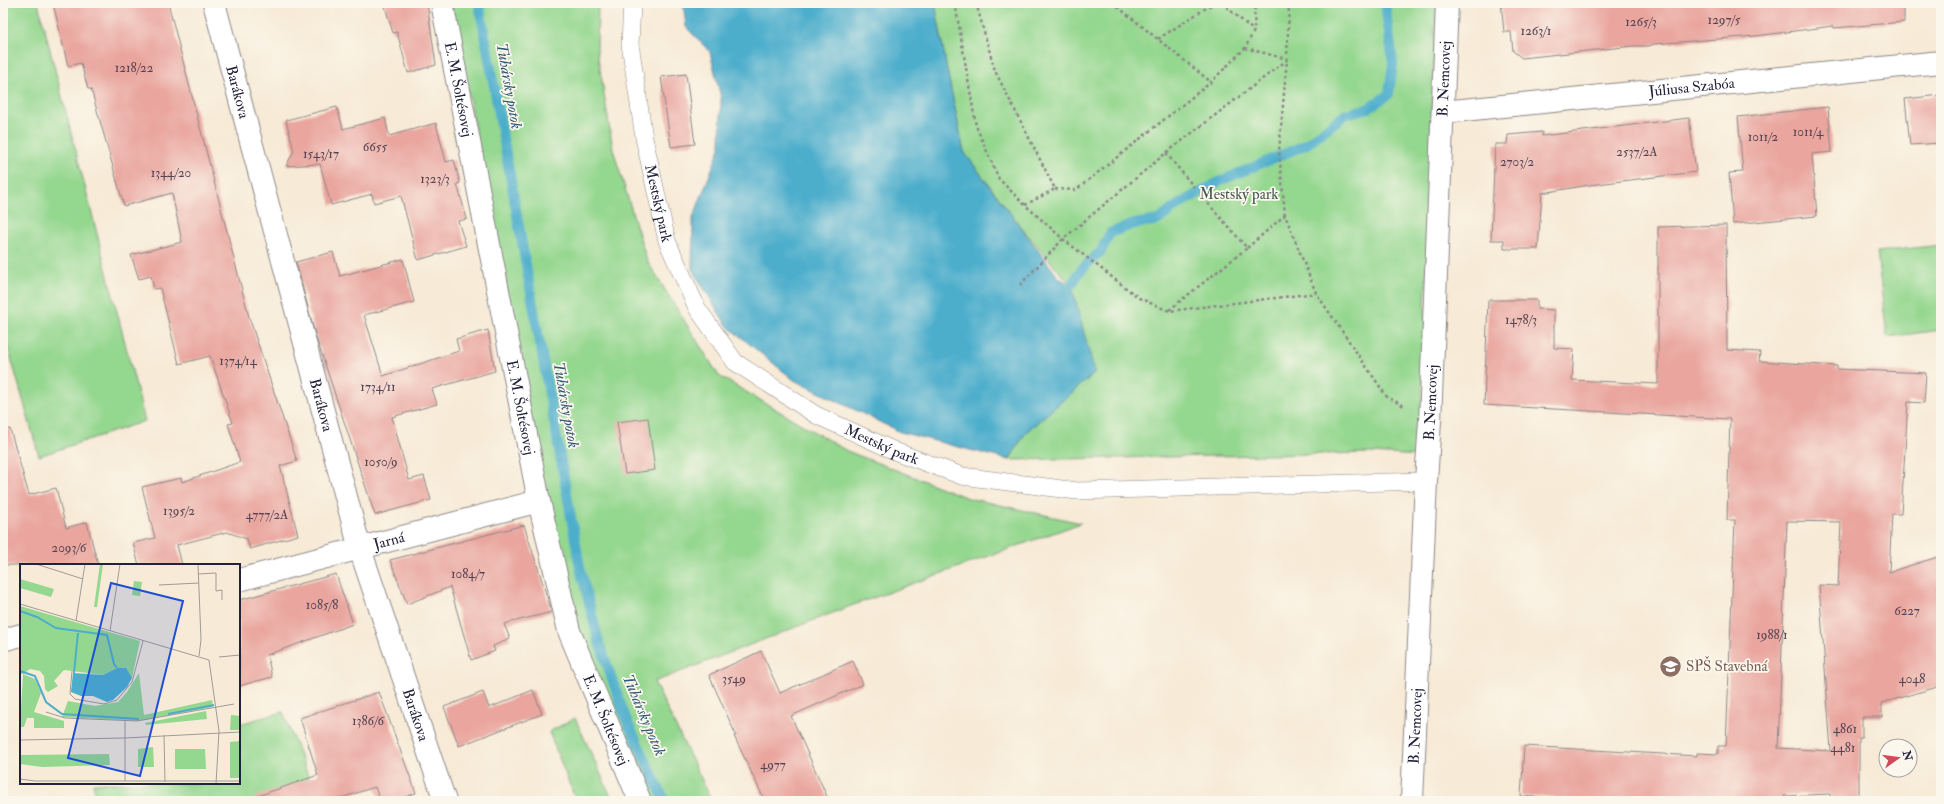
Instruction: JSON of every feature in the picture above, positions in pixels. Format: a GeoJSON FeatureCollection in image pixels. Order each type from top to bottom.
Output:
{"type":"FeatureCollection","features":[{"type":"Feature","properties":{"kind":"street","name":"Barákova"},"geometry":{"type":"LineString","coordinates":[[214,3],[360,549],[445,801]]}},
{"type":"Feature","properties":{"kind":"street","name":"E. M. Šoltésovej"},"geometry":{"type":"LineString","coordinates":[[442,3],[539,501],[570,632],[640,801]]}},
{"type":"Feature","properties":{"kind":"street","name":"B. Nemcovej"},"geometry":{"type":"LineString","coordinates":[[1412,801],[1430,421],[1447,3]]}},
{"type":"Feature","properties":{"kind":"street","name":"Júliusa Szabóa"},"geometry":{"type":"LineString","coordinates":[[1443,112],[1941,62]]}},
{"type":"Feature","properties":{"kind":"street","name":"Jarná"},"geometry":{"type":"LineString","coordinates":[[240,580],[539,501]]}},
{"type":"Feature","properties":{"kind":"street"},"geometry":{"type":"LineString","coordinates":[[3,640],[20,635]]}},
{"type":"Feature","properties":{"kind":"lane","name":"Mestský park"},"geometry":{"type":"LineString","coordinates":[[632,3],[630,44],[644,138],[667,241],[697,308],[735,362],[816,415],[897,452],[962,476],[1077,491],[1426,481]]}},
{"type":"Feature","properties":{"kind":"path"},"geometry":{"type":"LineString","coordinates":[[955,3],[976,126],[999,179],[1025,205],[1099,268],[1139,298],[1169,310],[1316,293]]}},
{"type":"Feature","properties":{"kind":"path"},"geometry":{"type":"LineString","coordinates":[[976,3],[995,71],[1055,189]]}},
{"type":"Feature","properties":{"kind":"path"},"geometry":{"type":"LineString","coordinates":[[1113,3],[1211,82]]}},
{"type":"Feature","properties":{"kind":"path"},"geometry":{"type":"LineString","coordinates":[[1158,39],[1214,3]]}},
{"type":"Feature","properties":{"kind":"path"},"geometry":{"type":"LineString","coordinates":[[1222,3],[1254,31]]}},
{"type":"Feature","properties":{"kind":"path"},"geometry":{"type":"LineString","coordinates":[[1025,205],[1055,189],[1076,190],[1211,82],[1245,48],[1254,31],[1255,3]]}},
{"type":"Feature","properties":{"kind":"path"},"geometry":{"type":"LineString","coordinates":[[1289,3],[1287,59],[1280,151],[1285,215],[1316,293],[1387,397]]}},
{"type":"Feature","properties":{"kind":"path"},"geometry":{"type":"LineString","coordinates":[[1245,48],[1287,59]]}},
{"type":"Feature","properties":{"kind":"path"},"geometry":{"type":"LineString","coordinates":[[1020,285],[1064,239],[1166,153],[1287,59]]}},
{"type":"Feature","properties":{"kind":"path"},"geometry":{"type":"LineString","coordinates":[[1166,153],[1194,187]]}},
{"type":"Feature","properties":{"kind":"path"},"geometry":{"type":"LineString","coordinates":[[1206,201],[1247,248]]}},
{"type":"Feature","properties":{"kind":"path"},"geometry":{"type":"LineString","coordinates":[[1169,310],[1247,248],[1285,215]]}},
{"type":"Feature","properties":{"kind":"green space"},"geometry":{"type":"Polygon","coordinates":[[[3,3],[38,3],[145,421],[39,456],[3,330],[3,3]]]}},
{"type":"Feature","properties":{"kind":"green space"},"geometry":{"type":"Polygon","coordinates":[[[451,3],[598,3],[597,51],[613,149],[647,261],[719,376],[847,451],[968,498],[1081,523],[848,607],[654,682],[712,801],[644,801],[574,645],[451,3]]]}},
{"type":"Feature","properties":{"kind":"green space","name":"Mestský park"},"geometry":{"type":"Polygon","coordinates":[[[935,3],[1436,3],[1420,456],[1371,453],[1009,460],[1026,432],[1094,373],[1071,285],[1024,231],[964,152],[935,3]]]}},
{"type":"Feature","properties":{"kind":"green space"},"geometry":{"type":"Polygon","coordinates":[[[1941,245],[1941,330],[1887,337],[1877,252],[1941,245]]]}},
{"type":"Feature","properties":{"kind":"green space"},"geometry":{"type":"Polygon","coordinates":[[[283,712],[318,801],[97,801],[93,784],[240,784],[240,724],[283,712]]]}},
{"type":"Feature","properties":{"kind":"green space"},"geometry":{"type":"Polygon","coordinates":[[[575,718],[613,801],[576,801],[549,732],[575,718]]]}},
{"type":"Feature","properties":{"kind":"water"},"geometry":{"type":"Polygon","coordinates":[[[683,3],[935,3],[964,152],[1059,278],[1071,285],[1095,373],[1026,432],[1009,460],[900,432],[794,380],[727,326],[692,269],[693,218],[720,148],[721,98],[710,52],[686,27],[683,3]]]}},
{"type":"Feature","properties":{"kind":"building"},"geometry":{"type":"Polygon","coordinates":[[[53,3],[168,3],[249,317],[297,461],[280,466],[298,535],[250,549],[247,539],[227,532],[177,545],[182,564],[139,564],[133,543],[155,538],[142,487],[181,478],[182,482],[240,462],[228,424],[233,423],[210,356],[179,364],[160,288],[154,289],[151,276],[139,279],[131,255],[182,242],[172,193],[124,206],[91,89],[88,89],[81,63],[68,66],[53,3]]]}},
{"type":"Feature","properties":{"kind":"building"},"geometry":{"type":"Polygon","coordinates":[[[384,3],[427,3],[436,65],[408,73],[397,32],[393,33],[384,3]]]}},
{"type":"Feature","properties":{"kind":"building"},"geometry":{"type":"Polygon","coordinates":[[[1501,3],[1904,3],[1904,22],[1834,28],[1833,26],[1756,36],[1654,44],[1649,46],[1633,46],[1522,58],[1513,51],[1511,32],[1504,32],[1501,3]]]}},
{"type":"Feature","properties":{"kind":"building"},"geometry":{"type":"Polygon","coordinates":[[[686,74],[695,144],[671,147],[661,77],[686,74]]]}},
{"type":"Feature","properties":{"kind":"building"},"geometry":{"type":"Polygon","coordinates":[[[1941,95],[1941,143],[1910,145],[1905,99],[1941,95]]]}},
{"type":"Feature","properties":{"kind":"building"},"geometry":{"type":"Polygon","coordinates":[[[337,107],[343,129],[385,118],[389,136],[436,123],[446,162],[454,160],[460,183],[457,184],[467,219],[458,221],[466,246],[418,260],[401,196],[374,203],[372,194],[331,205],[320,164],[286,166],[294,151],[286,120],[337,107]]]}},
{"type":"Feature","properties":{"kind":"building"},"geometry":{"type":"Polygon","coordinates":[[[1828,107],[1832,152],[1812,154],[1817,216],[1733,224],[1729,173],[1743,172],[1738,117],[1828,107]]]}},
{"type":"Feature","properties":{"kind":"building"},"geometry":{"type":"Polygon","coordinates":[[[1689,118],[1696,172],[1589,185],[1542,193],[1538,249],[1504,249],[1504,240],[1491,240],[1495,144],[1507,144],[1508,135],[1542,132],[1542,136],[1689,118]]]}},
{"type":"Feature","properties":{"kind":"building"},"geometry":{"type":"Polygon","coordinates":[[[1726,225],[1727,350],[1760,352],[1759,361],[1837,366],[1837,369],[1926,373],[1924,403],[1908,402],[1901,514],[1892,514],[1889,572],[1941,556],[1941,686],[1882,703],[1882,717],[1862,717],[1862,738],[1859,738],[1859,801],[1831,801],[1830,794],[1784,796],[1784,801],[1600,801],[1521,796],[1524,746],[1697,756],[1697,753],[1718,754],[1718,746],[1726,746],[1735,520],[1727,520],[1730,419],[1484,405],[1488,300],[1537,300],[1537,309],[1554,310],[1554,348],[1574,349],[1572,380],[1658,384],[1658,227],[1726,225]],[[1787,521],[1778,748],[1831,751],[1819,585],[1838,586],[1841,522],[1787,521]]]}},
{"type":"Feature","properties":{"kind":"building"},"geometry":{"type":"Polygon","coordinates":[[[333,252],[340,276],[403,259],[414,302],[364,315],[383,376],[459,351],[456,339],[488,330],[495,371],[432,389],[437,404],[392,417],[409,480],[424,476],[431,500],[375,515],[315,334],[296,262],[333,252]]]}},
{"type":"Feature","properties":{"kind":"building"},"geometry":{"type":"Polygon","coordinates":[[[648,418],[655,470],[625,474],[617,422],[648,418]]]}},
{"type":"Feature","properties":{"kind":"building"},"geometry":{"type":"Polygon","coordinates":[[[10,429],[29,495],[56,488],[66,528],[87,522],[98,564],[3,565],[3,430],[10,429]]]}},
{"type":"Feature","properties":{"kind":"building"},"geometry":{"type":"Polygon","coordinates":[[[524,525],[552,612],[504,624],[510,639],[493,646],[495,651],[471,660],[450,587],[407,604],[390,560],[524,525]]]}},
{"type":"Feature","properties":{"kind":"building"},"geometry":{"type":"Polygon","coordinates":[[[336,574],[353,624],[267,655],[272,677],[240,686],[240,600],[336,574]]]}},
{"type":"Feature","properties":{"kind":"building"},"geometry":{"type":"Polygon","coordinates":[[[761,651],[780,693],[853,661],[863,684],[791,716],[829,801],[765,801],[734,736],[736,735],[709,675],[761,651]]]}},
{"type":"Feature","properties":{"kind":"building"},"geometry":{"type":"Polygon","coordinates":[[[533,690],[542,714],[459,746],[444,707],[483,692],[489,708],[533,690]]]}},
{"type":"Feature","properties":{"kind":"building"},"geometry":{"type":"Polygon","coordinates":[[[379,692],[416,793],[393,801],[380,801],[375,787],[332,801],[256,801],[255,797],[318,775],[300,718],[379,692]]]}},
{"type":"Feature","properties":{"kind":"waterway","name":"Tuhársky potok"},"geometry":{"type":"LineString","coordinates":[[479,3],[580,567],[598,639],[626,719],[665,801]]}},
{"type":"Feature","properties":{"kind":"waterway"},"geometry":{"type":"LineString","coordinates":[[1071,285],[1082,269],[1101,251],[1110,233],[1134,224],[1159,220],[1176,206],[1218,182],[1305,145],[1346,114],[1369,108],[1389,94],[1393,63],[1385,3]]}},
{"type":"Feature","properties":{"kind":"place","name":"SPŠ Stavebná"},"geometry":{"type":"Point","coordinates":[1670,666]}}]}
